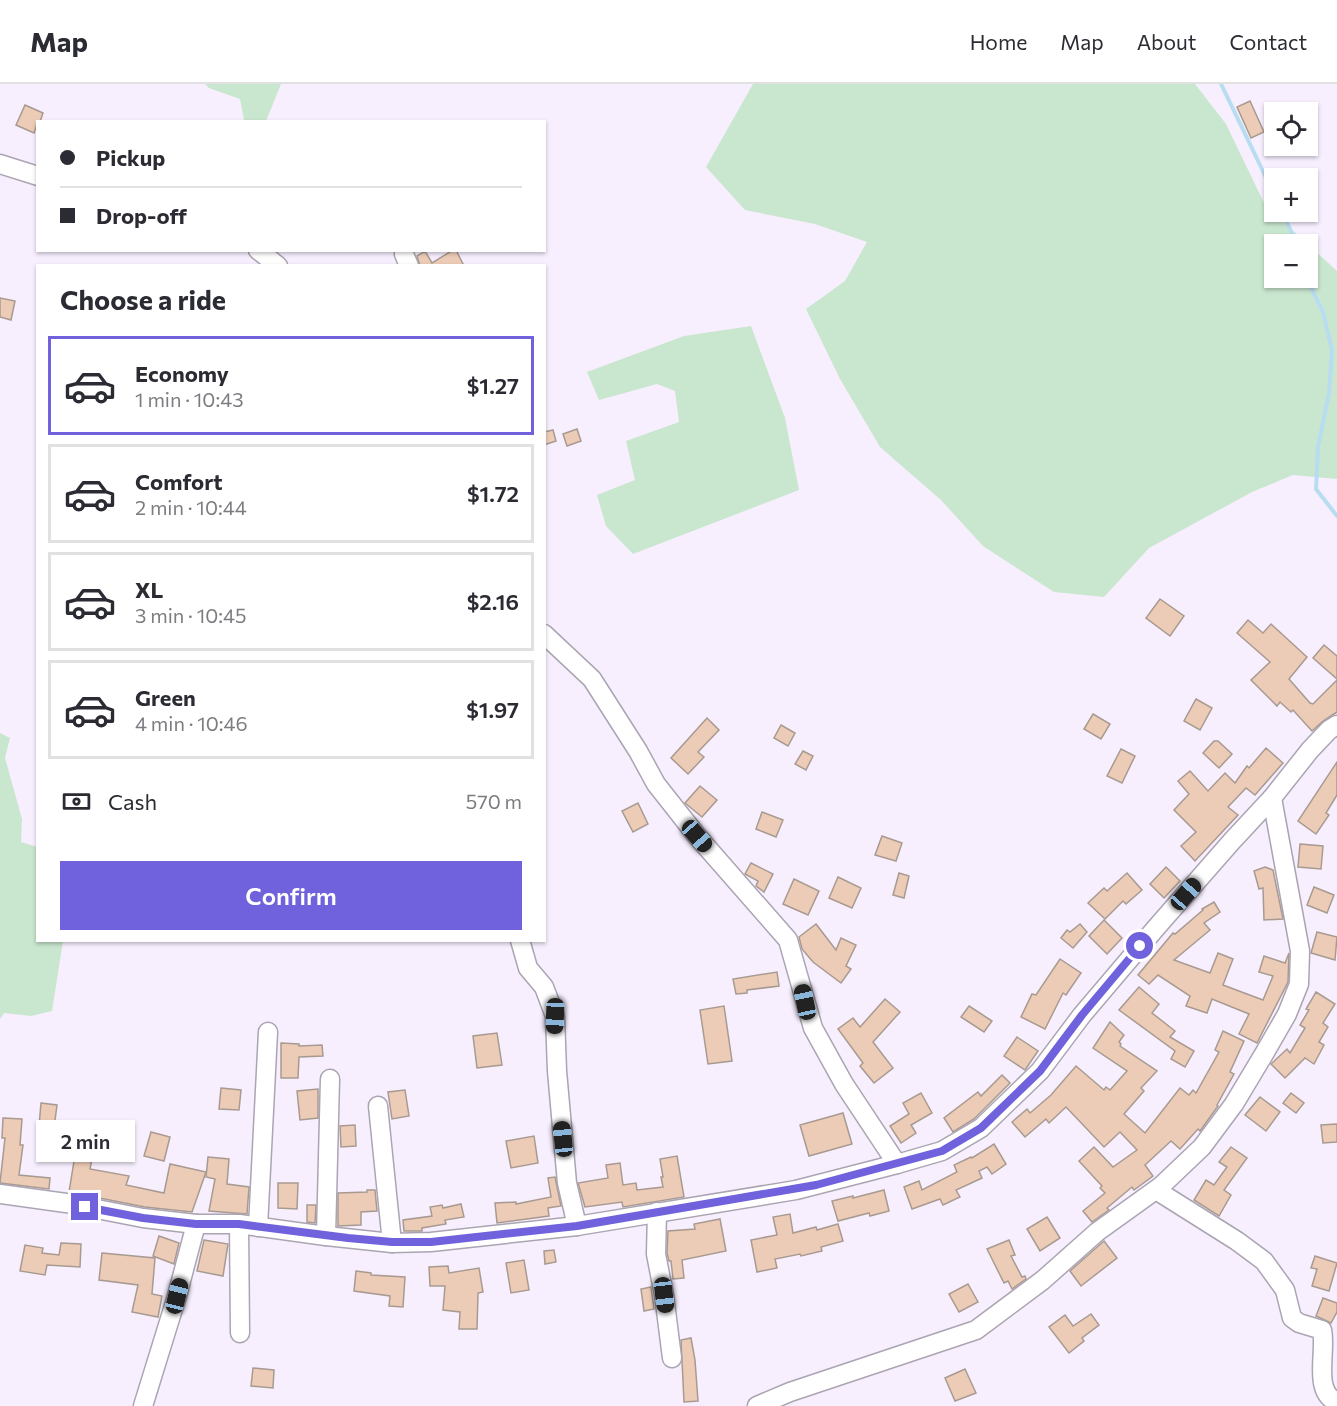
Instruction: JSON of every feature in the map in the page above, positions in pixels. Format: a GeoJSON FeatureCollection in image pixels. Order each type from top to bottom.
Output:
{"type":"FeatureCollection","features":[{"type":"Feature","properties":{"kind":"street"},"geometry":{"type":"LineString","coordinates":[[0,164],[36,175]]}},
{"type":"Feature","properties":{"kind":"street"},"geometry":{"type":"LineString","coordinates":[[260,252],[276,264]]}},
{"type":"Feature","properties":{"kind":"street"},"geometry":{"type":"LineString","coordinates":[[546,636],[592,679],[638,751],[656,784],[697,836],[788,940],[813,1028],[844,1084],[897,1164]]}},
{"type":"Feature","properties":{"kind":"street"},"geometry":{"type":"LineString","coordinates":[[0,1194],[66,1203],[143,1218],[196,1224],[239,1224],[326,1236],[392,1242],[431,1242],[577,1226],[796,1190],[942,1151],[981,1128],[1040,1071],[1082,1015],[1155,929],[1272,798],[1310,750],[1337,725]]}},
{"type":"Feature","properties":{"kind":"street"},"geometry":{"type":"LineString","coordinates":[[758,1406],[790,1392],[976,1330],[1043,1280],[1097,1232],[1156,1190],[1202,1147],[1234,1104],[1287,1014],[1299,984],[1300,951],[1272,798]]}},
{"type":"Feature","properties":{"kind":"street"},"geometry":{"type":"LineString","coordinates":[[521,942],[528,968],[544,987],[555,1016],[557,1071],[567,1184],[577,1226]]}},
{"type":"Feature","properties":{"kind":"street"},"geometry":{"type":"LineString","coordinates":[[258,1227],[268,1032]]}},
{"type":"Feature","properties":{"kind":"street"},"geometry":{"type":"LineString","coordinates":[[326,1236],[330,1079]]}},
{"type":"Feature","properties":{"kind":"street"},"geometry":{"type":"LineString","coordinates":[[378,1106],[392,1242]]}},
{"type":"Feature","properties":{"kind":"street"},"geometry":{"type":"LineString","coordinates":[[1156,1190],[1237,1241],[1264,1261],[1285,1290],[1292,1318],[1299,1323],[1322,1330],[1323,1380],[1326,1393],[1330,1399],[1337,1402]]}},
{"type":"Feature","properties":{"kind":"street"},"geometry":{"type":"LineString","coordinates":[[657,1212],[656,1254],[672,1358]]}},
{"type":"Feature","properties":{"kind":"street"},"geometry":{"type":"LineString","coordinates":[[143,1406],[177,1296],[196,1224]]}},
{"type":"Feature","properties":{"kind":"street"},"geometry":{"type":"LineString","coordinates":[[239,1224],[240,1333]]}},
{"type":"Feature","properties":{"kind":"green space"},"geometry":{"type":"Polygon","coordinates":[[[205,84],[281,84],[266,120],[244,120],[240,99],[209,88],[205,84]]]}},
{"type":"Feature","properties":{"kind":"green space"},"geometry":{"type":"Polygon","coordinates":[[[753,84],[1195,84],[1226,124],[1264,203],[1264,222],[1284,222],[1297,234],[1264,234],[1264,288],[1318,288],[1318,253],[1337,271],[1337,479],[1293,475],[1252,492],[1149,548],[1104,597],[1054,592],[983,546],[941,500],[880,447],[840,379],[806,309],[845,281],[867,242],[815,224],[745,210],[706,167],[753,84]]]}},
{"type":"Feature","properties":{"kind":"green space"},"geometry":{"type":"Polygon","coordinates":[[[751,326],[785,418],[799,490],[633,554],[606,526],[597,495],[635,480],[626,441],[679,422],[675,391],[657,384],[599,400],[587,372],[684,336],[751,326]]]}},
{"type":"Feature","properties":{"kind":"green space"},"geometry":{"type":"Polygon","coordinates":[[[0,733],[10,738],[5,758],[22,819],[21,842],[36,847],[36,942],[63,942],[52,1011],[31,1016],[4,1013],[0,1019],[0,733]]]}},
{"type":"Feature","properties":{"kind":"building"},"geometry":{"type":"Polygon","coordinates":[[[1250,101],[1264,132],[1251,138],[1237,107],[1250,101]]]}},
{"type":"Feature","properties":{"kind":"building"},"geometry":{"type":"Polygon","coordinates":[[[25,105],[43,113],[41,120],[36,120],[34,133],[16,125],[25,105]]]}},
{"type":"Feature","properties":{"kind":"building"},"geometry":{"type":"Polygon","coordinates":[[[426,252],[432,263],[450,252],[457,252],[463,264],[419,264],[417,256],[426,252]]]}},
{"type":"Feature","properties":{"kind":"building"},"geometry":{"type":"Polygon","coordinates":[[[0,298],[15,301],[11,320],[0,317],[0,298]]]}},
{"type":"Feature","properties":{"kind":"building"},"geometry":{"type":"Polygon","coordinates":[[[577,429],[581,441],[567,446],[563,434],[577,429]]]}},
{"type":"Feature","properties":{"kind":"building"},"geometry":{"type":"Polygon","coordinates":[[[553,430],[556,441],[546,444],[546,432],[553,430]]]}},
{"type":"Feature","properties":{"kind":"building"},"geometry":{"type":"Polygon","coordinates":[[[1160,599],[1184,616],[1170,636],[1146,618],[1160,599]]]}},
{"type":"Feature","properties":{"kind":"building"},"geometry":{"type":"Polygon","coordinates":[[[1248,620],[1263,633],[1271,624],[1307,657],[1289,679],[1310,703],[1313,704],[1337,680],[1337,712],[1312,731],[1293,710],[1291,712],[1280,702],[1277,706],[1251,680],[1270,662],[1237,633],[1248,620]]]}},
{"type":"Feature","properties":{"kind":"building"},"geometry":{"type":"Polygon","coordinates":[[[1324,645],[1337,656],[1337,679],[1313,658],[1324,645]]]}},
{"type":"Feature","properties":{"kind":"building"},"geometry":{"type":"Polygon","coordinates":[[[1196,699],[1212,708],[1200,730],[1184,721],[1196,699]]]}},
{"type":"Feature","properties":{"kind":"building"},"geometry":{"type":"Polygon","coordinates":[[[1093,714],[1110,724],[1101,739],[1084,729],[1093,714]]]}},
{"type":"Feature","properties":{"kind":"building"},"geometry":{"type":"Polygon","coordinates":[[[707,718],[719,730],[698,752],[704,757],[688,774],[671,758],[707,718]]]}},
{"type":"Feature","properties":{"kind":"building"},"geometry":{"type":"Polygon","coordinates":[[[781,725],[795,733],[788,746],[774,738],[781,725]]]}},
{"type":"Feature","properties":{"kind":"building"},"geometry":{"type":"Polygon","coordinates":[[[1214,741],[1218,741],[1232,754],[1219,768],[1203,753],[1214,741]]]}},
{"type":"Feature","properties":{"kind":"building"},"geometry":{"type":"Polygon","coordinates":[[[1266,748],[1283,763],[1255,795],[1246,788],[1228,807],[1238,815],[1195,861],[1181,846],[1196,832],[1174,810],[1189,794],[1178,781],[1190,771],[1208,791],[1225,773],[1235,783],[1247,766],[1249,768],[1266,748]]]}},
{"type":"Feature","properties":{"kind":"building"},"geometry":{"type":"Polygon","coordinates":[[[1121,749],[1135,756],[1122,783],[1107,776],[1121,749]]]}},
{"type":"Feature","properties":{"kind":"building"},"geometry":{"type":"Polygon","coordinates":[[[803,751],[813,756],[806,770],[795,764],[803,751]]]}},
{"type":"Feature","properties":{"kind":"building"},"geometry":{"type":"Polygon","coordinates":[[[1337,762],[1337,795],[1326,813],[1329,815],[1316,834],[1298,821],[1337,762]]]}},
{"type":"Feature","properties":{"kind":"building"},"geometry":{"type":"Polygon","coordinates":[[[700,786],[717,800],[702,817],[685,803],[700,786]]]}},
{"type":"Feature","properties":{"kind":"building"},"geometry":{"type":"Polygon","coordinates":[[[638,803],[648,824],[633,832],[622,811],[638,803]]]}},
{"type":"Feature","properties":{"kind":"building"},"geometry":{"type":"Polygon","coordinates":[[[762,812],[783,820],[776,837],[756,829],[762,812]]]}},
{"type":"Feature","properties":{"kind":"building"},"geometry":{"type":"Polygon","coordinates":[[[882,836],[902,843],[896,861],[875,855],[882,836]]]}},
{"type":"Feature","properties":{"kind":"building"},"geometry":{"type":"Polygon","coordinates":[[[1300,844],[1323,846],[1321,869],[1298,867],[1300,844]]]}},
{"type":"Feature","properties":{"kind":"building"},"geometry":{"type":"Polygon","coordinates":[[[751,863],[773,874],[764,892],[756,886],[758,881],[745,874],[751,863]]]}},
{"type":"Feature","properties":{"kind":"building"},"geometry":{"type":"Polygon","coordinates":[[[1166,867],[1180,881],[1164,898],[1150,884],[1166,867]]]}},
{"type":"Feature","properties":{"kind":"building"},"geometry":{"type":"Polygon","coordinates":[[[1265,867],[1273,870],[1283,919],[1264,920],[1263,888],[1259,889],[1254,871],[1265,867]]]}},
{"type":"Feature","properties":{"kind":"building"},"geometry":{"type":"Polygon","coordinates":[[[899,873],[909,876],[904,898],[893,895],[899,873]]]}},
{"type":"Feature","properties":{"kind":"building"},"geometry":{"type":"Polygon","coordinates":[[[1127,873],[1142,890],[1126,904],[1123,901],[1105,919],[1088,903],[1104,888],[1107,891],[1127,873]]]}},
{"type":"Feature","properties":{"kind":"building"},"geometry":{"type":"Polygon","coordinates":[[[838,877],[861,888],[852,908],[829,898],[838,877]]]}},
{"type":"Feature","properties":{"kind":"building"},"geometry":{"type":"Polygon","coordinates":[[[794,879],[819,891],[808,915],[783,904],[794,879]]]}},
{"type":"Feature","properties":{"kind":"building"},"geometry":{"type":"Polygon","coordinates":[[[1314,887],[1334,895],[1327,913],[1307,905],[1314,887]]]}},
{"type":"Feature","properties":{"kind":"building"},"geometry":{"type":"Polygon","coordinates":[[[1214,902],[1220,912],[1204,923],[1210,930],[1174,960],[1210,973],[1218,953],[1233,959],[1223,985],[1263,1000],[1273,976],[1259,972],[1264,956],[1285,963],[1289,953],[1288,982],[1257,1043],[1239,1034],[1249,1014],[1212,999],[1207,1013],[1186,1006],[1190,996],[1158,975],[1149,984],[1138,975],[1173,933],[1175,934],[1202,909],[1214,902]]]}},
{"type":"Feature","properties":{"kind":"building"},"geometry":{"type":"Polygon","coordinates":[[[1104,920],[1122,938],[1107,954],[1089,936],[1104,920]]]}},
{"type":"Feature","properties":{"kind":"building"},"geometry":{"type":"Polygon","coordinates":[[[816,924],[836,950],[841,938],[856,945],[846,966],[851,969],[841,983],[813,962],[802,949],[799,937],[816,924]]]}},
{"type":"Feature","properties":{"kind":"building"},"geometry":{"type":"Polygon","coordinates":[[[1080,924],[1087,932],[1073,948],[1061,938],[1067,930],[1070,932],[1080,924]]]}},
{"type":"Feature","properties":{"kind":"building"},"geometry":{"type":"Polygon","coordinates":[[[1317,932],[1337,937],[1335,960],[1311,953],[1317,932]]]}},
{"type":"Feature","properties":{"kind":"building"},"geometry":{"type":"Polygon","coordinates":[[[1060,959],[1081,973],[1066,995],[1063,993],[1045,1029],[1021,1017],[1032,994],[1036,995],[1060,959]]]}},
{"type":"Feature","properties":{"kind":"building"},"geometry":{"type":"Polygon","coordinates":[[[777,972],[779,986],[747,990],[747,993],[736,994],[733,979],[777,972]]]}},
{"type":"Feature","properties":{"kind":"building"},"geometry":{"type":"Polygon","coordinates":[[[1139,987],[1159,1004],[1152,1013],[1175,1031],[1170,1037],[1194,1051],[1185,1067],[1171,1059],[1175,1051],[1119,1010],[1139,987]]]}},
{"type":"Feature","properties":{"kind":"building"},"geometry":{"type":"Polygon","coordinates":[[[1316,992],[1335,1004],[1323,1023],[1328,1027],[1319,1042],[1324,1045],[1314,1064],[1305,1058],[1285,1078],[1271,1064],[1287,1049],[1290,1053],[1305,1028],[1300,1025],[1316,992]]]}},
{"type":"Feature","properties":{"kind":"building"},"geometry":{"type":"Polygon","coordinates":[[[885,999],[900,1012],[873,1042],[893,1068],[874,1083],[860,1066],[863,1063],[838,1029],[853,1018],[860,1027],[885,999]]]}},
{"type":"Feature","properties":{"kind":"building"},"geometry":{"type":"Polygon","coordinates":[[[724,1006],[732,1061],[708,1064],[700,1010],[724,1006]]]}},
{"type":"Feature","properties":{"kind":"building"},"geometry":{"type":"Polygon","coordinates":[[[969,1006],[992,1021],[984,1032],[961,1017],[969,1006]]]}},
{"type":"Feature","properties":{"kind":"building"},"geometry":{"type":"Polygon","coordinates":[[[1110,1022],[1124,1035],[1119,1042],[1120,1046],[1157,1071],[1141,1088],[1144,1091],[1124,1114],[1145,1133],[1180,1088],[1189,1095],[1193,1090],[1196,1093],[1219,1052],[1215,1050],[1223,1031],[1244,1041],[1230,1072],[1234,1074],[1218,1106],[1200,1131],[1198,1129],[1180,1149],[1171,1141],[1145,1165],[1153,1176],[1134,1190],[1132,1187],[1107,1208],[1109,1210],[1092,1222],[1083,1211],[1105,1193],[1100,1188],[1102,1186],[1079,1161],[1094,1147],[1113,1167],[1137,1150],[1120,1132],[1104,1147],[1066,1107],[1049,1123],[1046,1119],[1025,1137],[1012,1122],[1027,1109],[1030,1113],[1051,1095],[1076,1066],[1104,1090],[1106,1087],[1110,1090],[1127,1071],[1093,1048],[1110,1022]]]}},
{"type":"Feature","properties":{"kind":"building"},"geometry":{"type":"Polygon","coordinates":[[[497,1033],[502,1065],[477,1068],[473,1036],[497,1033]]]}},
{"type":"Feature","properties":{"kind":"building"},"geometry":{"type":"Polygon","coordinates":[[[1017,1037],[1038,1051],[1025,1070],[1004,1056],[1017,1037]]]}},
{"type":"Feature","properties":{"kind":"building"},"geometry":{"type":"Polygon","coordinates":[[[281,1043],[299,1044],[299,1046],[322,1045],[323,1056],[299,1057],[298,1078],[281,1078],[281,1043]]]}},
{"type":"Feature","properties":{"kind":"building"},"geometry":{"type":"Polygon","coordinates":[[[1002,1075],[1010,1083],[974,1119],[953,1132],[944,1118],[978,1092],[981,1096],[1002,1075]]]}},
{"type":"Feature","properties":{"kind":"building"},"geometry":{"type":"Polygon","coordinates":[[[221,1088],[241,1090],[239,1110],[219,1109],[221,1088]]]}},
{"type":"Feature","properties":{"kind":"building"},"geometry":{"type":"Polygon","coordinates":[[[318,1089],[318,1118],[300,1120],[297,1091],[318,1089]]]}},
{"type":"Feature","properties":{"kind":"building"},"geometry":{"type":"Polygon","coordinates":[[[405,1090],[409,1116],[392,1119],[388,1092],[405,1090]]]}},
{"type":"Feature","properties":{"kind":"building"},"geometry":{"type":"Polygon","coordinates":[[[921,1093],[932,1113],[911,1125],[916,1133],[901,1143],[890,1126],[909,1114],[903,1103],[921,1093]]]}},
{"type":"Feature","properties":{"kind":"building"},"geometry":{"type":"Polygon","coordinates":[[[1291,1093],[1304,1103],[1296,1113],[1283,1103],[1291,1093]]]}},
{"type":"Feature","properties":{"kind":"building"},"geometry":{"type":"Polygon","coordinates":[[[1260,1097],[1280,1112],[1266,1131],[1245,1115],[1260,1097]]]}},
{"type":"Feature","properties":{"kind":"building"},"geometry":{"type":"Polygon","coordinates":[[[41,1103],[57,1105],[54,1128],[39,1126],[41,1103]]]}},
{"type":"Feature","properties":{"kind":"building"},"geometry":{"type":"Polygon","coordinates":[[[843,1113],[852,1144],[809,1156],[800,1125],[843,1113]]]}},
{"type":"Feature","properties":{"kind":"building"},"geometry":{"type":"Polygon","coordinates":[[[3,1118],[22,1119],[20,1145],[23,1145],[19,1175],[50,1178],[49,1189],[0,1183],[5,1138],[2,1138],[3,1118]]]}},
{"type":"Feature","properties":{"kind":"building"},"geometry":{"type":"Polygon","coordinates":[[[1337,1124],[1337,1142],[1323,1143],[1321,1125],[1337,1124]]]}},
{"type":"Feature","properties":{"kind":"building"},"geometry":{"type":"Polygon","coordinates":[[[355,1125],[356,1146],[341,1147],[340,1126],[355,1125]]]}},
{"type":"Feature","properties":{"kind":"building"},"geometry":{"type":"Polygon","coordinates":[[[151,1132],[170,1137],[164,1161],[144,1156],[151,1132]]]}},
{"type":"Feature","properties":{"kind":"building"},"geometry":{"type":"Polygon","coordinates":[[[534,1136],[538,1163],[511,1168],[506,1141],[534,1136]]]}},
{"type":"Feature","properties":{"kind":"building"},"geometry":{"type":"Polygon","coordinates":[[[994,1144],[1006,1164],[992,1174],[987,1167],[979,1171],[982,1178],[956,1190],[960,1197],[943,1205],[940,1199],[912,1209],[904,1187],[919,1181],[922,1190],[957,1172],[954,1165],[972,1158],[994,1144]]]}},
{"type":"Feature","properties":{"kind":"building"},"geometry":{"type":"Polygon","coordinates":[[[1231,1147],[1247,1158],[1224,1190],[1231,1195],[1219,1216],[1194,1200],[1206,1180],[1214,1185],[1227,1167],[1219,1162],[1231,1147]]]}},
{"type":"Feature","properties":{"kind":"building"},"geometry":{"type":"Polygon","coordinates":[[[76,1149],[93,1153],[90,1169],[129,1176],[126,1185],[164,1193],[170,1164],[206,1172],[192,1212],[145,1207],[69,1192],[76,1149]]]}},
{"type":"Feature","properties":{"kind":"building"},"geometry":{"type":"Polygon","coordinates":[[[677,1156],[684,1197],[623,1207],[622,1202],[585,1207],[578,1183],[608,1178],[606,1165],[620,1163],[623,1185],[636,1183],[637,1190],[663,1187],[660,1159],[677,1156]]]}},
{"type":"Feature","properties":{"kind":"building"},"geometry":{"type":"Polygon","coordinates":[[[208,1157],[229,1159],[227,1184],[249,1187],[247,1214],[209,1211],[215,1179],[206,1177],[208,1157]]]}},
{"type":"Feature","properties":{"kind":"building"},"geometry":{"type":"Polygon","coordinates":[[[555,1177],[561,1206],[548,1208],[549,1216],[497,1223],[495,1203],[516,1202],[516,1204],[551,1197],[548,1178],[555,1177]]]}},
{"type":"Feature","properties":{"kind":"building"},"geometry":{"type":"Polygon","coordinates":[[[278,1183],[298,1183],[297,1209],[278,1208],[278,1183]]]}},
{"type":"Feature","properties":{"kind":"building"},"geometry":{"type":"Polygon","coordinates":[[[367,1190],[375,1190],[377,1211],[361,1212],[361,1225],[338,1226],[338,1193],[367,1192],[367,1190]]]}},
{"type":"Feature","properties":{"kind":"building"},"geometry":{"type":"Polygon","coordinates":[[[884,1190],[889,1211],[870,1216],[869,1213],[838,1221],[832,1201],[884,1190]]]}},
{"type":"Feature","properties":{"kind":"building"},"geometry":{"type":"Polygon","coordinates":[[[461,1204],[464,1217],[445,1220],[446,1224],[422,1228],[422,1231],[404,1231],[403,1220],[432,1216],[430,1207],[442,1205],[443,1208],[461,1204]]]}},
{"type":"Feature","properties":{"kind":"building"},"geometry":{"type":"Polygon","coordinates":[[[307,1205],[316,1205],[315,1223],[307,1222],[307,1205]]]}},
{"type":"Feature","properties":{"kind":"building"},"geometry":{"type":"Polygon","coordinates":[[[790,1214],[793,1233],[838,1224],[843,1241],[821,1247],[822,1251],[775,1259],[777,1268],[757,1272],[751,1240],[777,1235],[773,1217],[790,1214]]]}},
{"type":"Feature","properties":{"kind":"building"},"geometry":{"type":"Polygon","coordinates":[[[1047,1217],[1060,1238],[1040,1251],[1027,1229],[1047,1217]]]}},
{"type":"Feature","properties":{"kind":"building"},"geometry":{"type":"Polygon","coordinates":[[[720,1219],[726,1251],[682,1260],[684,1278],[673,1279],[671,1261],[667,1253],[668,1231],[695,1229],[694,1224],[720,1219]]]}},
{"type":"Feature","properties":{"kind":"building"},"geometry":{"type":"Polygon","coordinates":[[[159,1236],[179,1243],[174,1264],[153,1256],[159,1236]]]}},
{"type":"Feature","properties":{"kind":"building"},"geometry":{"type":"Polygon","coordinates":[[[204,1240],[228,1244],[223,1276],[197,1271],[204,1240]]]}},
{"type":"Feature","properties":{"kind":"building"},"geometry":{"type":"Polygon","coordinates":[[[1009,1240],[1015,1255],[1011,1256],[1022,1277],[1025,1276],[1026,1279],[1012,1289],[1008,1281],[1004,1283],[987,1249],[1009,1240]]]}},
{"type":"Feature","properties":{"kind":"building"},"geometry":{"type":"Polygon","coordinates":[[[1104,1241],[1117,1258],[1081,1286],[1070,1271],[1104,1241]]]}},
{"type":"Feature","properties":{"kind":"building"},"geometry":{"type":"Polygon","coordinates":[[[61,1243],[81,1244],[80,1267],[47,1265],[45,1275],[20,1271],[25,1245],[43,1248],[42,1253],[59,1255],[61,1243]]]}},
{"type":"Feature","properties":{"kind":"building"},"geometry":{"type":"Polygon","coordinates":[[[554,1250],[556,1262],[545,1264],[544,1251],[554,1250]]]}},
{"type":"Feature","properties":{"kind":"building"},"geometry":{"type":"Polygon","coordinates":[[[102,1253],[155,1258],[152,1294],[162,1296],[158,1317],[132,1312],[138,1285],[99,1280],[102,1253]]]}},
{"type":"Feature","properties":{"kind":"building"},"geometry":{"type":"Polygon","coordinates":[[[1315,1256],[1337,1263],[1329,1291],[1312,1286],[1317,1269],[1311,1268],[1315,1256]]]}},
{"type":"Feature","properties":{"kind":"building"},"geometry":{"type":"Polygon","coordinates":[[[524,1260],[529,1290],[511,1293],[506,1263],[524,1260]]]}},
{"type":"Feature","properties":{"kind":"building"},"geometry":{"type":"Polygon","coordinates":[[[448,1266],[449,1273],[479,1268],[483,1292],[478,1293],[477,1329],[459,1329],[460,1312],[443,1310],[445,1286],[430,1286],[429,1267],[448,1266]]]}},
{"type":"Feature","properties":{"kind":"building"},"geometry":{"type":"Polygon","coordinates":[[[356,1271],[371,1273],[371,1275],[405,1277],[403,1307],[389,1306],[390,1296],[354,1291],[356,1271]]]}},
{"type":"Feature","properties":{"kind":"building"},"geometry":{"type":"Polygon","coordinates":[[[968,1284],[978,1302],[959,1312],[949,1294],[968,1284]]]}},
{"type":"Feature","properties":{"kind":"building"},"geometry":{"type":"Polygon","coordinates":[[[651,1287],[654,1309],[644,1311],[641,1289],[651,1287]]]}},
{"type":"Feature","properties":{"kind":"building"},"geometry":{"type":"Polygon","coordinates":[[[1323,1298],[1337,1303],[1337,1312],[1331,1323],[1316,1316],[1323,1298]]]}},
{"type":"Feature","properties":{"kind":"building"},"geometry":{"type":"Polygon","coordinates":[[[1091,1314],[1099,1325],[1082,1338],[1084,1341],[1069,1353],[1049,1327],[1065,1315],[1073,1326],[1091,1314]]]}},
{"type":"Feature","properties":{"kind":"building"},"geometry":{"type":"Polygon","coordinates":[[[691,1338],[698,1401],[684,1402],[681,1340],[691,1338]]]}},
{"type":"Feature","properties":{"kind":"building"},"geometry":{"type":"Polygon","coordinates":[[[253,1368],[274,1370],[273,1388],[251,1386],[253,1368]]]}},
{"type":"Feature","properties":{"kind":"building"},"geometry":{"type":"Polygon","coordinates":[[[965,1369],[976,1393],[955,1401],[945,1378],[965,1369]]]}},
{"type":"Feature","properties":{"kind":"waterway"},"geometry":{"type":"LineString","coordinates":[[1221,84],[1264,173]]}},
{"type":"Feature","properties":{"kind":"waterway"},"geometry":{"type":"LineString","coordinates":[[1287,222],[1292,234]]}},
{"type":"Feature","properties":{"kind":"waterway"},"geometry":{"type":"LineString","coordinates":[[1311,288],[1323,312],[1332,350],[1329,393],[1318,447],[1316,489],[1337,516]]}},
{"type":"Feature","properties":{"kind":"route"},"geometry":{"type":"LineString","coordinates":[[85,1207],[143,1218],[196,1224],[239,1224],[348,1238],[392,1242],[431,1242],[577,1226],[796,1190],[942,1151],[981,1128],[1040,1071],[1082,1015],[1140,946]]}}]}
